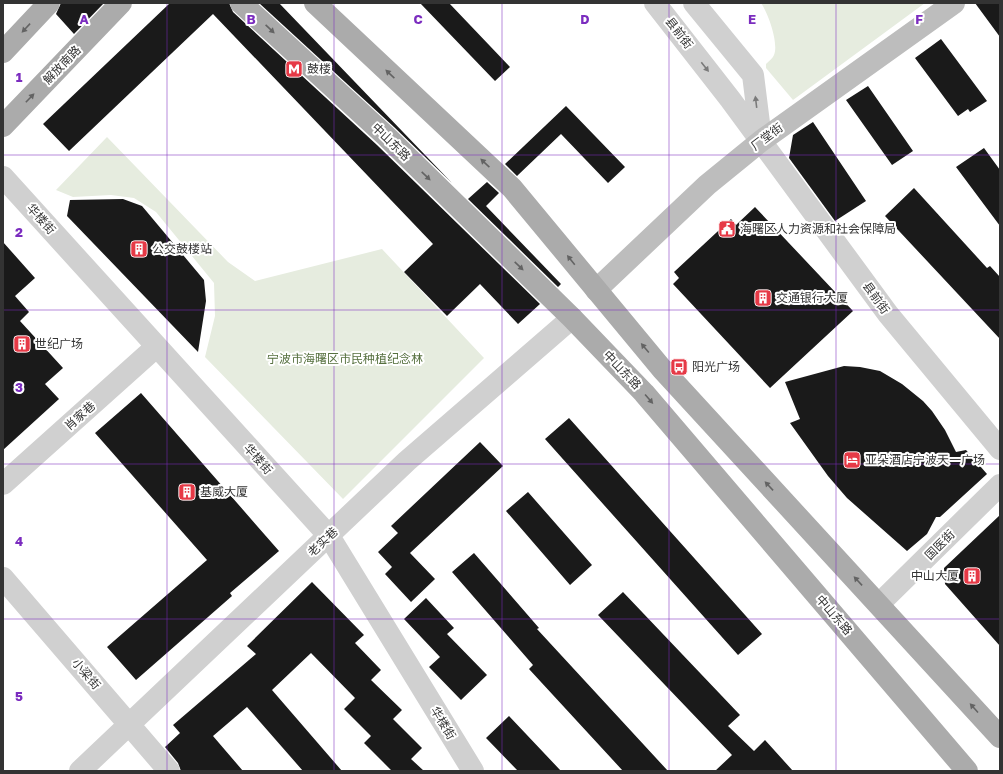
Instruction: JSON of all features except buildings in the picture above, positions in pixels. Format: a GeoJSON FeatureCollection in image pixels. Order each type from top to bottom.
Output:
{"type":"FeatureCollection","features":[{"type":"Feature","properties":{"kind":"main road"},"geometry":{"type":"LineString","coordinates":[[3,52],[49,3]]}},
{"type":"Feature","properties":{"kind":"main road","name":"解放南路"},"geometry":{"type":"LineString","coordinates":[[3,126],[121,3]]}},
{"type":"Feature","properties":{"kind":"main road","name":"中山东路"},"geometry":{"type":"LineString","coordinates":[[241,3],[386,136],[572,318],[644,393],[967,771]]}},
{"type":"Feature","properties":{"kind":"main road"},"geometry":{"type":"LineString","coordinates":[[316,3],[512,188],[596,290],[717,430],[880,604],[1000,737]]}},
{"type":"Feature","properties":{"kind":"street","name":"县前街"},"geometry":{"type":"LineString","coordinates":[[694,3],[753,75],[761,141]]}},
{"type":"Feature","properties":{"kind":"street","name":"厂堂街"},"geometry":{"type":"LineString","coordinates":[[596,290],[707,185],[761,141],[954,3]]}},
{"type":"Feature","properties":{"kind":"street","name":"县前街"},"geometry":{"type":"LineString","coordinates":[[660,5],[888,314],[1000,449]]}},
{"type":"Feature","properties":{"kind":"street","name":"华楼街"},"geometry":{"type":"LineString","coordinates":[[3,177],[156,348],[329,536],[473,771]]}},
{"type":"Feature","properties":{"kind":"street","name":"老实巷"},"geometry":{"type":"LineString","coordinates":[[80,771],[407,461],[572,318]]}},
{"type":"Feature","properties":{"kind":"street","name":"肖家巷"},"geometry":{"type":"LineString","coordinates":[[3,484],[156,348]]}},
{"type":"Feature","properties":{"kind":"street","name":"国医街"},"geometry":{"type":"LineString","coordinates":[[880,604],[1000,485]]}},
{"type":"Feature","properties":{"kind":"street","name":"小梁街"},"geometry":{"type":"LineString","coordinates":[[3,578],[169,771]]}},
{"type":"Feature","properties":{"kind":"green space"},"geometry":{"type":"Polygon","coordinates":[[[761,3],[925,3],[793,100],[766,68],[766,64],[774,55],[775,43],[770,21],[761,3]]]}},
{"type":"Feature","properties":{"kind":"green space","name":"宁波市海曙区市民种植纪念林"},"geometry":{"type":"Polygon","coordinates":[[[107,137],[228,262],[255,281],[382,249],[484,358],[343,499],[205,357],[215,316],[214,283],[156,212],[134,198],[111,195],[73,197],[56,190],[107,137]]]}},
{"type":"Feature","properties":{"kind":"place","name":"鼓楼"},"geometry":{"type":"Point","coordinates":[294,69]}},
{"type":"Feature","properties":{"kind":"place","name":"海曙区人力资源和社会保障局"},"geometry":{"type":"Point","coordinates":[727,229]}},
{"type":"Feature","properties":{"kind":"place","name":"公交鼓楼站"},"geometry":{"type":"Point","coordinates":[139,249]}},
{"type":"Feature","properties":{"kind":"place","name":"交通银行大厦"},"geometry":{"type":"Point","coordinates":[763,298]}},
{"type":"Feature","properties":{"kind":"place","name":"世纪广场"},"geometry":{"type":"Point","coordinates":[22,344]}},
{"type":"Feature","properties":{"kind":"place","name":"阳光广场"},"geometry":{"type":"Point","coordinates":[679,367]}},
{"type":"Feature","properties":{"kind":"place","name":"亚朵酒店宁波天一广场"},"geometry":{"type":"Point","coordinates":[852,460]}},
{"type":"Feature","properties":{"kind":"place","name":"基威大厦"},"geometry":{"type":"Point","coordinates":[187,492]}},
{"type":"Feature","properties":{"kind":"place","name":"中山大厦"},"geometry":{"type":"Point","coordinates":[972,576]}}]}
